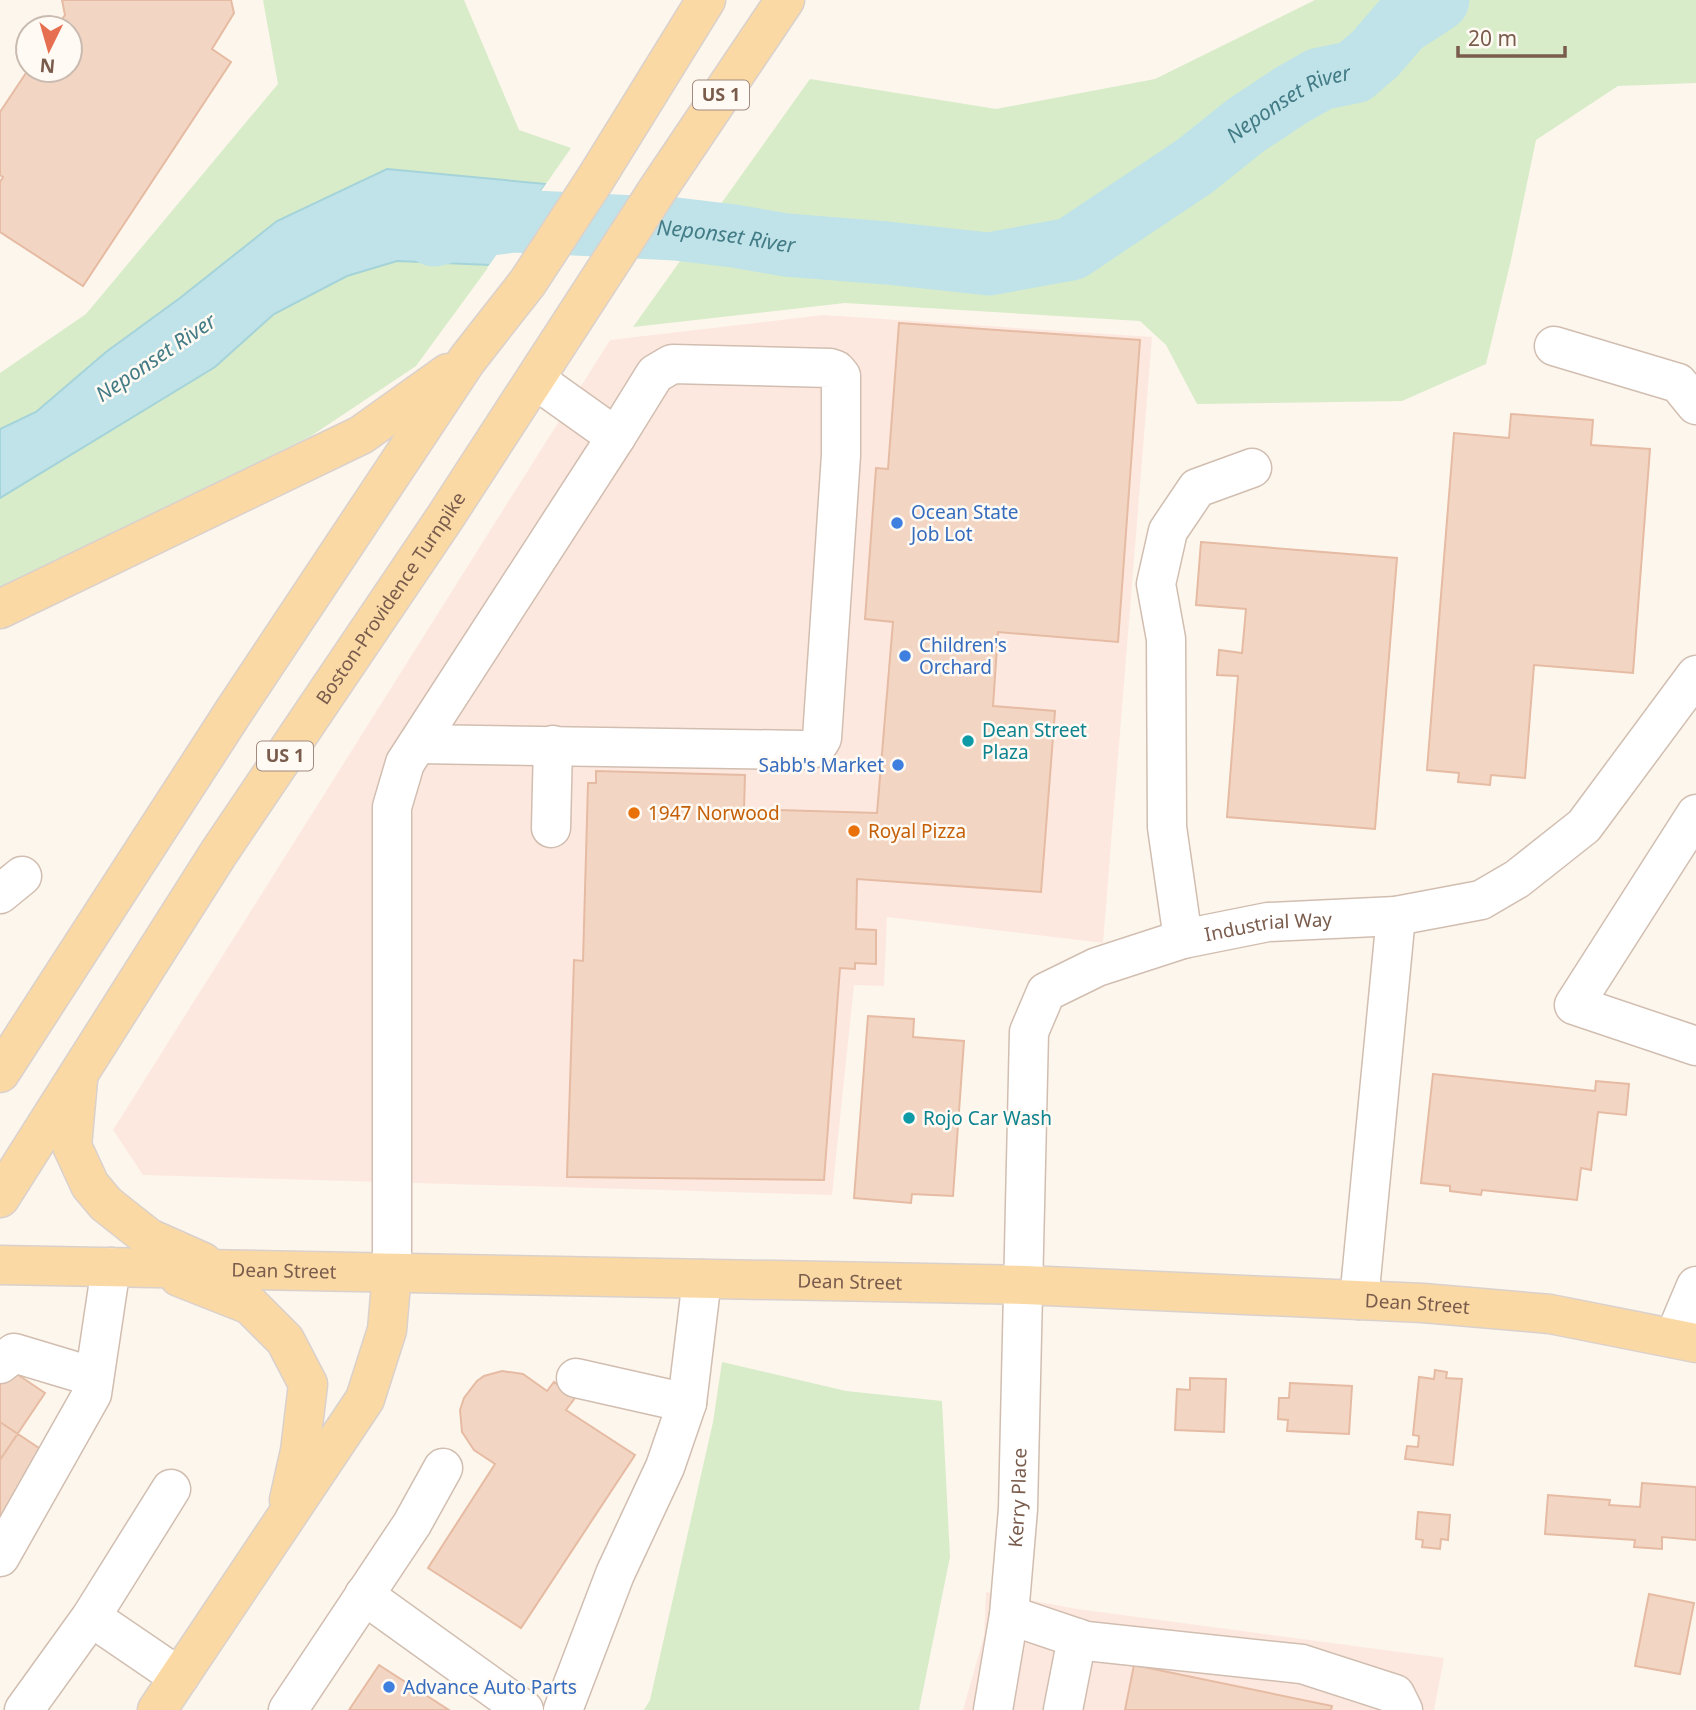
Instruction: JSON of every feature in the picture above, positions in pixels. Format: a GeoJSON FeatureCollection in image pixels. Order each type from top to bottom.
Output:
{"type":"FeatureCollection","features":[{"type":"Feature","properties":{"kind":"main road"},"geometry":{"type":"LineString","coordinates":[[0,1073],[233,711],[467,360],[541,262],[706,0]]}},
{"type":"Feature","properties":{"kind":"main road","name":"Boston-Providence Turnpike"},"geometry":{"type":"LineString","coordinates":[[0,1198],[218,854],[536,380],[785,0]]}},
{"type":"Feature","properties":{"kind":"main road"},"geometry":{"type":"LineString","coordinates":[[0,609],[360,435],[467,360]]}},
{"type":"Feature","properties":{"kind":"main road"},"geometry":{"type":"LineString","coordinates":[[78,1075],[72,1146],[90,1185],[106,1204],[149,1238],[218,1269]]}},
{"type":"Feature","properties":{"kind":"main road","name":"Dean Street"},"geometry":{"type":"LineString","coordinates":[[0,1265],[1025,1285],[1423,1303],[1550,1314],[1685,1340]]}},
{"type":"Feature","properties":{"kind":"main road"},"geometry":{"type":"LineString","coordinates":[[158,1268],[250,1305],[285,1340],[308,1384],[300,1451],[283,1523]]}},
{"type":"Feature","properties":{"kind":"main road"},"geometry":{"type":"LineString","coordinates":[[157,1710],[365,1399],[387,1329],[392,1273]]}},
{"type":"Feature","properties":{"kind":"street"},"geometry":{"type":"LineString","coordinates":[[1553,346],[1678,383],[1696,405]]}},
{"type":"Feature","properties":{"kind":"street"},"geometry":{"type":"LineString","coordinates":[[392,1273],[392,807],[405,762],[655,374],[672,365],[836,370],[841,376],[841,455],[822,738],[818,746],[812,750],[803,750],[418,744]]}},
{"type":"Feature","properties":{"kind":"street"},"geometry":{"type":"LineString","coordinates":[[536,380],[616,437]]}},
{"type":"Feature","properties":{"kind":"street"},"geometry":{"type":"LineString","coordinates":[[1183,939],[1167,827],[1166,639],[1156,584],[1168,531],[1197,488],[1252,468]]}},
{"type":"Feature","properties":{"kind":"street","name":"Industrial Way"},"geometry":{"type":"LineString","coordinates":[[1025,1285],[1029,1032],[1046,992],[1097,967],[1183,939],[1268,922],[1396,916],[1480,900],[1517,879],[1584,826],[1696,675]]}},
{"type":"Feature","properties":{"kind":"street"},"geometry":{"type":"LineString","coordinates":[[551,828],[553,745]]}},
{"type":"Feature","properties":{"kind":"street"},"geometry":{"type":"LineString","coordinates":[[1696,814],[1574,1005],[1696,1046]]}},
{"type":"Feature","properties":{"kind":"street"},"geometry":{"type":"LineString","coordinates":[[1359,1300],[1396,916]]}},
{"type":"Feature","properties":{"kind":"street"},"geometry":{"type":"LineString","coordinates":[[0,1557],[92,1394],[111,1267]]}},
{"type":"Feature","properties":{"kind":"street"},"geometry":{"type":"LineString","coordinates":[[563,1710],[615,1574],[665,1467],[687,1403],[702,1279]]}},
{"type":"Feature","properties":{"kind":"street","name":"Kerry Place"},"geometry":{"type":"LineString","coordinates":[[993,1710],[1009,1615],[1018,1510],[1025,1285]]}},
{"type":"Feature","properties":{"kind":"street"},"geometry":{"type":"LineString","coordinates":[[1685,1340],[1696,1286]]}},
{"type":"Feature","properties":{"kind":"street"},"geometry":{"type":"LineString","coordinates":[[0,1364],[14,1353],[94,1377]]}},
{"type":"Feature","properties":{"kind":"street"},"geometry":{"type":"LineString","coordinates":[[576,1378],[687,1403]]}},
{"type":"Feature","properties":{"kind":"street"},"geometry":{"type":"LineString","coordinates":[[288,1710],[412,1524],[443,1468]]}},
{"type":"Feature","properties":{"kind":"street"},"geometry":{"type":"LineString","coordinates":[[24,1710],[92,1617],[171,1489]]}},
{"type":"Feature","properties":{"kind":"street"},"geometry":{"type":"LineString","coordinates":[[364,1595],[524,1710]]}},
{"type":"Feature","properties":{"kind":"street"},"geometry":{"type":"LineString","coordinates":[[1009,1615],[1077,1638],[1303,1664],[1395,1694],[1403,1710]]}},
{"type":"Feature","properties":{"kind":"street"},"geometry":{"type":"LineString","coordinates":[[92,1617],[179,1677]]}},
{"type":"Feature","properties":{"kind":"street"},"geometry":{"type":"LineString","coordinates":[[1063,1710],[1077,1638]]}},
{"type":"Feature","properties":{"kind":"shaded area","name":"Dean Street Plaza"},"geometry":{"type":"Polygon","coordinates":[[[823,315],[1152,337],[1103,943],[887,917],[884,986],[854,985],[832,1195],[143,1175],[113,1130],[610,340],[823,315]]]}},
{"type":"Feature","properties":{"kind":"shaded area"},"geometry":{"type":"Polygon","coordinates":[[[986,1592],[1077,1609],[1444,1658],[1434,1710],[963,1710],[984,1636],[986,1592]]]}},
{"type":"Feature","properties":{"kind":"green space"},"geometry":{"type":"Polygon","coordinates":[[[263,0],[464,0],[519,130],[571,148],[546,184],[387,169],[277,221],[180,298],[106,352],[36,412],[0,429],[0,373],[86,314],[278,84],[263,0]]]}},
{"type":"Feature","properties":{"kind":"green space"},"geometry":{"type":"Polygon","coordinates":[[[1315,0],[1696,0],[1696,83],[1618,86],[1536,140],[1486,364],[1402,401],[1197,404],[1166,345],[1140,321],[845,303],[633,327],[810,79],[996,109],[1155,79],[1315,0]]]}},
{"type":"Feature","properties":{"kind":"green space"},"geometry":{"type":"Polygon","coordinates":[[[397,261],[490,265],[416,366],[311,436],[0,590],[0,498],[215,367],[274,314],[347,276],[397,261]]]}},
{"type":"Feature","properties":{"kind":"green space"},"geometry":{"type":"Polygon","coordinates":[[[722,1362],[846,1391],[942,1401],[950,1557],[919,1710],[644,1710],[650,1700],[713,1422],[722,1362]]]}},
{"type":"Feature","properties":{"kind":"water"},"geometry":{"type":"Polygon","coordinates":[[[387,169],[546,184],[490,265],[397,261],[347,276],[274,314],[215,367],[0,498],[0,429],[36,412],[106,352],[180,298],[277,221],[387,169]]]}},
{"type":"Feature","properties":{"kind":"pier"},"geometry":{"type":"Polygon","coordinates":[[[548,181],[549,186],[493,267],[487,268],[548,181]]]}},
{"type":"Feature","properties":{"kind":"building"},"geometry":{"type":"Polygon","coordinates":[[[62,0],[231,0],[234,13],[212,49],[231,62],[83,286],[0,232],[0,182],[3,177],[0,175],[0,112],[19,84],[84,84],[84,14],[65,14],[62,0]]]}},
{"type":"Feature","properties":{"kind":"building","name":"Dean Street Plaza"},"geometry":{"type":"Polygon","coordinates":[[[899,323],[1140,340],[1118,642],[998,632],[993,706],[1055,711],[1041,892],[857,879],[856,929],[876,930],[876,964],[855,963],[855,969],[840,968],[824,1180],[567,1177],[574,960],[583,961],[588,783],[596,783],[596,771],[745,775],[744,809],[877,813],[893,622],[865,619],[876,468],[888,469],[899,323]]]}},
{"type":"Feature","properties":{"kind":"building"},"geometry":{"type":"Polygon","coordinates":[[[1511,414],[1593,420],[1591,445],[1650,449],[1633,673],[1534,665],[1525,778],[1491,775],[1490,785],[1458,782],[1459,773],[1427,770],[1454,433],[1509,438],[1511,414]]]}},
{"type":"Feature","properties":{"kind":"building"},"geometry":{"type":"Polygon","coordinates":[[[1201,542],[1397,558],[1375,829],[1227,817],[1238,676],[1217,675],[1219,650],[1242,653],[1246,609],[1196,605],[1201,542]]]}},
{"type":"Feature","properties":{"kind":"building","name":"Rojo Car Wash"},"geometry":{"type":"Polygon","coordinates":[[[868,1016],[914,1019],[913,1037],[964,1041],[953,1196],[912,1194],[911,1203],[854,1198],[868,1016]]]}},
{"type":"Feature","properties":{"kind":"building"},"geometry":{"type":"Polygon","coordinates":[[[1433,1074],[1595,1091],[1596,1081],[1629,1084],[1626,1115],[1598,1112],[1591,1170],[1581,1168],[1577,1200],[1482,1190],[1481,1195],[1450,1191],[1450,1186],[1421,1183],[1433,1074]]]}},
{"type":"Feature","properties":{"kind":"building"},"geometry":{"type":"Polygon","coordinates":[[[2,1364],[45,1393],[0,1460],[0,1367],[2,1364]]]}},
{"type":"Feature","properties":{"kind":"building"},"geometry":{"type":"Polygon","coordinates":[[[1435,1370],[1447,1372],[1446,1378],[1462,1379],[1453,1465],[1405,1459],[1407,1446],[1418,1447],[1419,1436],[1413,1435],[1419,1377],[1434,1379],[1435,1370]]]}},
{"type":"Feature","properties":{"kind":"building"},"geometry":{"type":"Polygon","coordinates":[[[502,1371],[523,1374],[547,1391],[554,1382],[575,1398],[566,1410],[635,1455],[521,1628],[428,1568],[495,1464],[474,1450],[462,1432],[460,1410],[464,1398],[477,1381],[502,1371]]]}},
{"type":"Feature","properties":{"kind":"building"},"geometry":{"type":"Polygon","coordinates":[[[1190,1378],[1226,1379],[1224,1432],[1175,1430],[1177,1389],[1190,1390],[1190,1378]]]}},
{"type":"Feature","properties":{"kind":"building"},"geometry":{"type":"Polygon","coordinates":[[[1290,1383],[1352,1386],[1349,1434],[1287,1431],[1288,1420],[1278,1419],[1279,1398],[1289,1398],[1290,1383]]]}},
{"type":"Feature","properties":{"kind":"building"},"geometry":{"type":"Polygon","coordinates":[[[0,1422],[45,1452],[0,1520],[0,1422]]]}},
{"type":"Feature","properties":{"kind":"building"},"geometry":{"type":"Polygon","coordinates":[[[1642,1483],[1696,1487],[1696,1540],[1662,1537],[1662,1549],[1634,1547],[1635,1540],[1545,1534],[1548,1495],[1610,1500],[1609,1505],[1640,1507],[1642,1483]]]}},
{"type":"Feature","properties":{"kind":"building"},"geometry":{"type":"Polygon","coordinates":[[[1418,1512],[1450,1515],[1448,1540],[1441,1539],[1440,1549],[1422,1547],[1423,1540],[1416,1539],[1418,1512]]]}},
{"type":"Feature","properties":{"kind":"building"},"geometry":{"type":"Polygon","coordinates":[[[1649,1594],[1694,1603],[1680,1674],[1635,1666],[1649,1594]]]}},
{"type":"Feature","properties":{"kind":"building","name":"Advance Auto Parts"},"geometry":{"type":"Polygon","coordinates":[[[379,1665],[449,1710],[349,1710],[379,1665]]]}},
{"type":"Feature","properties":{"kind":"building"},"geometry":{"type":"Polygon","coordinates":[[[1134,1665],[1332,1706],[1331,1710],[1125,1710],[1134,1665]]]}},
{"type":"Feature","properties":{"kind":"waterway","name":"Neponset River"},"geometry":{"type":"LineString","coordinates":[[434,235],[460,228],[514,221],[676,229],[786,245],[989,264],[1071,249],[1195,166],[1245,126],[1290,96],[1320,79],[1354,72],[1375,54],[1401,24],[1438,0]]}},
{"type":"Feature","properties":{"kind":"place","name":"Ocean State Job Lot"},"geometry":{"type":"Point","coordinates":[897,523]}},
{"type":"Feature","properties":{"kind":"place","name":"Children's Orchard"},"geometry":{"type":"Point","coordinates":[905,656]}},
{"type":"Feature","properties":{"kind":"place","name":"Dean Street Plaza"},"geometry":{"type":"Point","coordinates":[968,741]}},
{"type":"Feature","properties":{"kind":"place","name":"Sabb's Market"},"geometry":{"type":"Point","coordinates":[898,765]}},
{"type":"Feature","properties":{"kind":"place","name":"1947 Norwood"},"geometry":{"type":"Point","coordinates":[634,813]}},
{"type":"Feature","properties":{"kind":"place","name":"Royal Pizza"},"geometry":{"type":"Point","coordinates":[854,831]}},
{"type":"Feature","properties":{"kind":"place","name":"Rojo Car Wash"},"geometry":{"type":"Point","coordinates":[909,1118]}},
{"type":"Feature","properties":{"kind":"place","name":"Advance Auto Parts"},"geometry":{"type":"Point","coordinates":[389,1687]}}]}
